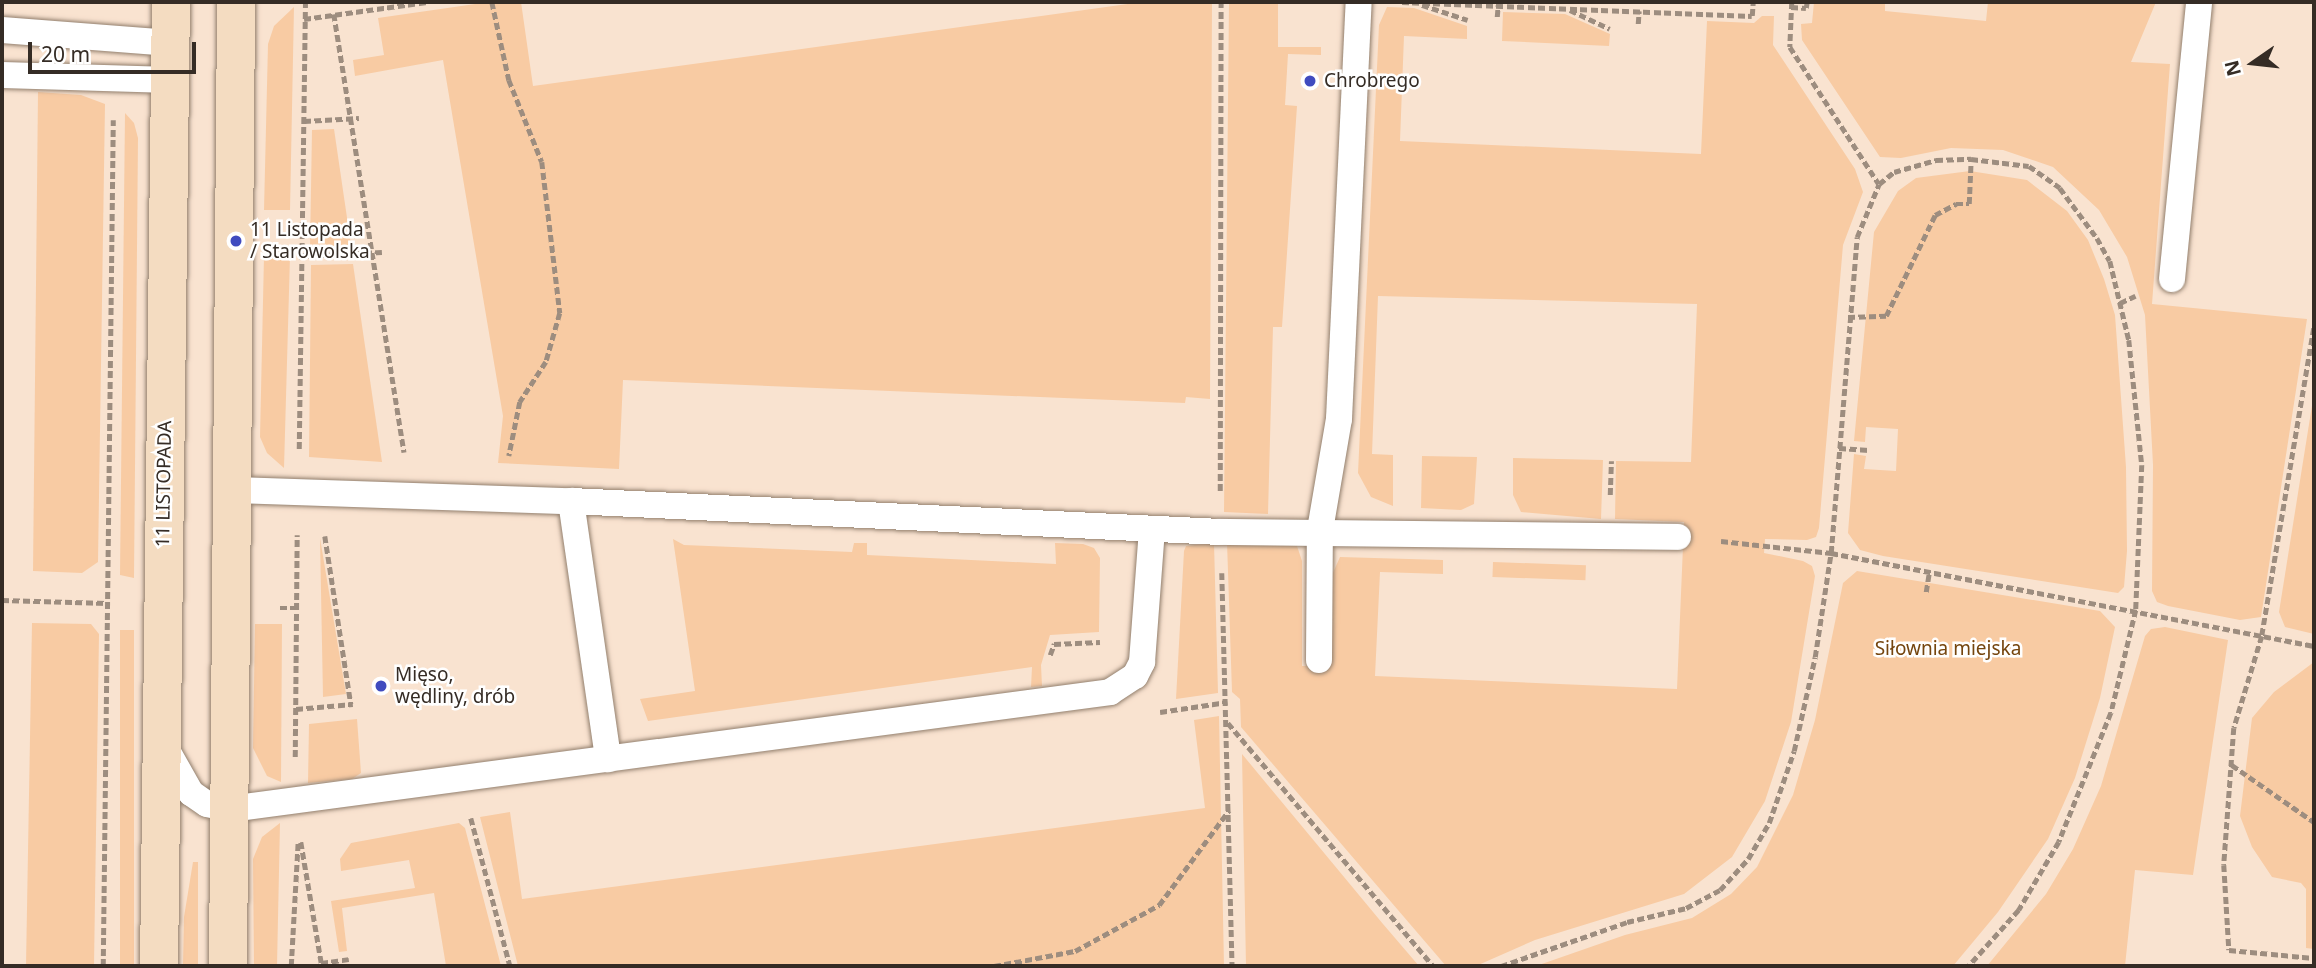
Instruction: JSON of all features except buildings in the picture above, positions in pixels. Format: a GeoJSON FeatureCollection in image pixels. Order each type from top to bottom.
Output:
{"type":"FeatureCollection","features":[{"type":"Feature","properties":{"kind":"main road","name":"11 LISTOPADA"},"geometry":{"type":"LineString","coordinates":[[159,966],[160,736],[172,2]]}},
{"type":"Feature","properties":{"kind":"main road"},"geometry":{"type":"LineString","coordinates":[[228,966],[236,2]]}},
{"type":"Feature","properties":{"kind":"lane"},"geometry":{"type":"LineString","coordinates":[[1319,660],[1320,530],[1339,419],[1359,2]]}},
{"type":"Feature","properties":{"kind":"lane"},"geometry":{"type":"LineString","coordinates":[[2172,279],[2199,2]]}},
{"type":"Feature","properties":{"kind":"lane"},"geometry":{"type":"LineString","coordinates":[[2,30],[171,62]]}},
{"type":"Feature","properties":{"kind":"lane"},"geometry":{"type":"LineString","coordinates":[[2,75],[112,78],[171,62]]}},
{"type":"Feature","properties":{"kind":"lane"},"geometry":{"type":"LineString","coordinates":[[233,490],[571,501],[1152,530],[1320,530],[1678,537]]}},
{"type":"Feature","properties":{"kind":"lane"},"geometry":{"type":"LineString","coordinates":[[571,501],[608,760]]}},
{"type":"Feature","properties":{"kind":"lane"},"geometry":{"type":"LineString","coordinates":[[160,736],[176,774],[191,793],[207,804],[230,809],[608,760],[1123,687],[1142,662],[1152,530]]}},
{"type":"Feature","properties":{"kind":"path"},"geometry":{"type":"LineString","coordinates":[[298,493],[305,2]]}},
{"type":"Feature","properties":{"kind":"path"},"geometry":{"type":"LineString","coordinates":[[304,19],[427,2]]}},
{"type":"Feature","properties":{"kind":"path"},"geometry":{"type":"LineString","coordinates":[[492,2],[509,80],[542,162],[559,313],[547,362],[520,402],[508,462]]}},
{"type":"Feature","properties":{"kind":"path"},"geometry":{"type":"LineString","coordinates":[[1222,2],[1217,310],[1232,966]]}},
{"type":"Feature","properties":{"kind":"path"},"geometry":{"type":"LineString","coordinates":[[1402,2],[1752,16],[1752,2]]}},
{"type":"Feature","properties":{"kind":"path"},"geometry":{"type":"LineString","coordinates":[[1807,2],[1806,8],[1792,5],[1790,47],[1879,184]]}},
{"type":"Feature","properties":{"kind":"path"},"geometry":{"type":"LineString","coordinates":[[1417,3],[1468,20]]}},
{"type":"Feature","properties":{"kind":"path"},"geometry":{"type":"LineString","coordinates":[[1497,17],[1498,5]]}},
{"type":"Feature","properties":{"kind":"path"},"geometry":{"type":"LineString","coordinates":[[1566,9],[1610,29]]}},
{"type":"Feature","properties":{"kind":"path"},"geometry":{"type":"LineString","coordinates":[[1638,24],[1639,12]]}},
{"type":"Feature","properties":{"kind":"path"},"geometry":{"type":"LineString","coordinates":[[334,15],[405,456]]}},
{"type":"Feature","properties":{"kind":"path"},"geometry":{"type":"LineString","coordinates":[[103,966],[112,78]]}},
{"type":"Feature","properties":{"kind":"path"},"geometry":{"type":"LineString","coordinates":[[304,121],[359,118]]}},
{"type":"Feature","properties":{"kind":"path"},"geometry":{"type":"LineString","coordinates":[[1848,317],[1886,316],[1935,215],[1956,204],[1969,204],[1971,159]]}},
{"type":"Feature","properties":{"kind":"path"},"geometry":{"type":"LineString","coordinates":[[1501,966],[1603,929],[1686,908],[1720,890],[1748,859],[1769,823],[1794,751],[1815,657],[1831,553],[1848,317],[1857,237],[1879,184],[1910,167],[1971,159],[2029,166],[2060,188],[2082,213],[2110,261],[2129,340],[2142,465],[2136,610],[2110,713],[2059,842],[2020,910],[1969,966]]}},
{"type":"Feature","properties":{"kind":"path"},"geometry":{"type":"LineString","coordinates":[[302,256],[382,252]]}},
{"type":"Feature","properties":{"kind":"path"},"geometry":{"type":"LineString","coordinates":[[2314,328],[2262,636],[2240,697],[2224,864],[2230,950],[2314,958]]}},
{"type":"Feature","properties":{"kind":"path"},"geometry":{"type":"LineString","coordinates":[[1839,448],[1869,450]]}},
{"type":"Feature","properties":{"kind":"path"},"geometry":{"type":"LineString","coordinates":[[296,801],[298,530],[309,530]]}},
{"type":"Feature","properties":{"kind":"path"},"geometry":{"type":"LineString","coordinates":[[296,709],[353,704],[324,530],[320,530]]}},
{"type":"Feature","properties":{"kind":"path"},"geometry":{"type":"LineString","coordinates":[[1678,537],[1831,553],[2314,646]]}},
{"type":"Feature","properties":{"kind":"path"},"geometry":{"type":"LineString","coordinates":[[1926,592],[1929,572]]}},
{"type":"Feature","properties":{"kind":"path"},"geometry":{"type":"LineString","coordinates":[[1227,722],[1433,966]]}},
{"type":"Feature","properties":{"kind":"path"},"geometry":{"type":"LineString","coordinates":[[2232,765],[2314,822]]}},
{"type":"Feature","properties":{"kind":"path"},"geometry":{"type":"LineString","coordinates":[[468,808],[510,966]]}},
{"type":"Feature","properties":{"kind":"path"},"geometry":{"type":"LineString","coordinates":[[995,966],[1075,951],[1158,905],[1229,810]]}},
{"type":"Feature","properties":{"kind":"path"},"geometry":{"type":"LineString","coordinates":[[291,966],[299,831],[321,965],[349,959]]}},
{"type":"Feature","properties":{"kind":"green space"},"geometry":{"type":"Polygon","coordinates":[[[489,2],[521,2],[533,86],[1142,2],[1212,2],[1210,399],[1186,397],[1185,403],[623,380],[619,469],[498,463],[503,416],[443,60],[355,76],[353,60],[384,55],[378,18],[489,2]]]}},
{"type":"Feature","properties":{"kind":"green space"},"geometry":{"type":"Polygon","coordinates":[[[1229,2],[1278,2],[1278,47],[1321,47],[1321,55],[1288,54],[1285,105],[1297,106],[1282,327],[1273,327],[1268,514],[1224,512],[1229,2]]]}},
{"type":"Feature","properties":{"kind":"green space"},"geometry":{"type":"Polygon","coordinates":[[[1814,2],[1885,2],[1885,11],[1986,21],[1988,2],[2156,2],[2131,62],[2170,64],[2152,304],[2307,319],[2261,617],[2240,620],[2168,606],[2157,602],[2152,591],[2153,465],[2145,315],[2127,257],[2099,210],[2053,167],[2003,150],[1951,148],[1901,158],[1880,157],[1802,40],[1801,24],[1812,23],[1814,2]]]}},
{"type":"Feature","properties":{"kind":"green space"},"geometry":{"type":"Polygon","coordinates":[[[294,7],[290,210],[264,210],[268,44],[274,26],[294,7]]]}},
{"type":"Feature","properties":{"kind":"green space"},"geometry":{"type":"Polygon","coordinates":[[[1387,7],[1414,8],[1467,26],[1467,39],[1404,36],[1400,141],[1701,154],[1707,21],[1754,23],[1762,16],[1774,16],[1773,45],[1855,169],[1863,192],[1843,245],[1819,528],[1816,537],[1807,540],[1765,539],[1764,553],[1803,561],[1812,566],[1815,576],[1791,722],[1765,801],[1732,857],[1684,894],[1535,940],[1476,966],[1446,966],[1241,727],[1240,699],[1232,692],[1227,542],[1296,543],[1302,561],[1302,666],[1330,666],[1332,575],[1340,557],[1443,560],[1443,574],[1380,572],[1375,676],[1677,689],[1684,522],[1615,519],[1616,461],[1691,462],[1697,304],[1378,296],[1372,454],[1393,455],[1393,506],[1371,497],[1358,473],[1379,25],[1387,7]]]}},
{"type":"Feature","properties":{"kind":"green space"},"geometry":{"type":"Polygon","coordinates":[[[1503,12],[1565,14],[1610,34],[1609,46],[1502,41],[1503,12]]]}},
{"type":"Feature","properties":{"kind":"green space"},"geometry":{"type":"Polygon","coordinates":[[[38,92],[81,95],[105,104],[98,562],[82,573],[33,571],[38,92]]]}},
{"type":"Feature","properties":{"kind":"green space"},"geometry":{"type":"Polygon","coordinates":[[[125,113],[134,123],[138,138],[134,578],[120,575],[125,113]]]}},
{"type":"Feature","properties":{"kind":"green space"},"geometry":{"type":"Polygon","coordinates":[[[334,129],[351,245],[310,248],[312,130],[334,129]]]}},
{"type":"Feature","properties":{"kind":"green space"},"geometry":{"type":"Polygon","coordinates":[[[1970,171],[2027,180],[2067,211],[2088,240],[2104,279],[2115,315],[2126,467],[2127,551],[2124,587],[2118,593],[1883,556],[1860,550],[1848,533],[1854,454],[1866,456],[1864,469],[1896,471],[1898,429],[1866,427],[1865,442],[1854,441],[1874,232],[1898,191],[1916,178],[1970,171]]]}},
{"type":"Feature","properties":{"kind":"green space"},"geometry":{"type":"Polygon","coordinates":[[[264,256],[290,256],[284,468],[267,453],[260,437],[264,256]]]}},
{"type":"Feature","properties":{"kind":"green space"},"geometry":{"type":"Polygon","coordinates":[[[353,264],[382,462],[309,457],[311,265],[353,264]]]}},
{"type":"Feature","properties":{"kind":"green space"},"geometry":{"type":"Polygon","coordinates":[[[2314,393],[2314,634],[2285,627],[2279,612],[2314,393]]]}},
{"type":"Feature","properties":{"kind":"green space"},"geometry":{"type":"Polygon","coordinates":[[[1422,456],[1477,457],[1474,504],[1461,510],[1421,508],[1422,456]]]}},
{"type":"Feature","properties":{"kind":"green space"},"geometry":{"type":"Polygon","coordinates":[[[1513,458],[1603,460],[1601,519],[1521,512],[1513,495],[1513,458]]]}},
{"type":"Feature","properties":{"kind":"green space"},"geometry":{"type":"Polygon","coordinates":[[[320,538],[346,694],[323,697],[320,538]]]}},
{"type":"Feature","properties":{"kind":"green space"},"geometry":{"type":"Polygon","coordinates":[[[673,539],[684,545],[852,552],[854,543],[867,543],[867,555],[1056,564],[1055,543],[1083,544],[1094,548],[1100,558],[1099,632],[1050,635],[1041,665],[1042,686],[1031,687],[1032,667],[648,721],[640,699],[695,691],[673,539]]]}},
{"type":"Feature","properties":{"kind":"green space"},"geometry":{"type":"Polygon","coordinates":[[[1214,543],[1218,693],[1176,699],[1184,551],[1186,546],[1214,543]]]}},
{"type":"Feature","properties":{"kind":"green space"},"geometry":{"type":"Polygon","coordinates":[[[1493,562],[1586,565],[1585,580],[1492,577],[1493,562]]]}},
{"type":"Feature","properties":{"kind":"green space","name":"Siłownia miejska"},"geometry":{"type":"Polygon","coordinates":[[[1857,571],[2100,611],[2115,627],[2100,698],[2075,778],[2048,839],[1998,912],[1953,966],[1536,966],[1625,935],[1692,918],[1731,894],[1757,867],[1793,795],[1815,720],[1843,583],[1857,571]]]}},
{"type":"Feature","properties":{"kind":"green space"},"geometry":{"type":"Polygon","coordinates":[[[32,623],[91,624],[99,634],[94,966],[26,966],[32,623]]]}},
{"type":"Feature","properties":{"kind":"green space"},"geometry":{"type":"Polygon","coordinates":[[[255,624],[282,624],[281,782],[267,776],[253,748],[255,624]]]}},
{"type":"Feature","properties":{"kind":"green space"},"geometry":{"type":"Polygon","coordinates":[[[2165,627],[2228,640],[2193,875],[2135,870],[2125,966],[1987,966],[2046,894],[2073,849],[2101,786],[2145,636],[2151,629],[2165,627]]]}},
{"type":"Feature","properties":{"kind":"green space"},"geometry":{"type":"Polygon","coordinates":[[[120,630],[134,630],[134,966],[120,966],[120,630]]]}},
{"type":"Feature","properties":{"kind":"green space"},"geometry":{"type":"Polygon","coordinates":[[[2314,662],[2314,949],[2306,948],[2306,889],[2301,883],[2272,877],[2252,847],[2240,816],[2252,718],[2274,692],[2314,662]]]}},
{"type":"Feature","properties":{"kind":"green space"},"geometry":{"type":"Polygon","coordinates":[[[1219,716],[1224,966],[518,966],[480,817],[510,812],[522,899],[1205,808],[1194,720],[1219,716]]]}},
{"type":"Feature","properties":{"kind":"green space"},"geometry":{"type":"Polygon","coordinates":[[[357,719],[361,773],[352,779],[308,783],[309,724],[357,719]]]}},
{"type":"Feature","properties":{"kind":"green space"},"geometry":{"type":"Polygon","coordinates":[[[1242,754],[1383,924],[1419,966],[1246,966],[1242,754]]]}},
{"type":"Feature","properties":{"kind":"green space"},"geometry":{"type":"Polygon","coordinates":[[[280,823],[277,966],[254,966],[253,859],[262,837],[280,823]]]}},
{"type":"Feature","properties":{"kind":"green space"},"geometry":{"type":"Polygon","coordinates":[[[459,823],[465,828],[501,966],[446,966],[434,893],[342,908],[347,951],[339,952],[331,901],[415,888],[409,860],[341,871],[340,859],[351,843],[459,823]]]}},
{"type":"Feature","properties":{"kind":"green space"},"geometry":{"type":"Polygon","coordinates":[[[193,862],[198,862],[198,966],[183,966],[184,917],[193,862]]]}},
{"type":"Feature","properties":{"kind":"place","name":"Chrobrego"},"geometry":{"type":"Point","coordinates":[1310,81]}},
{"type":"Feature","properties":{"kind":"place","name":"11 Listopada / Starowolska"},"geometry":{"type":"Point","coordinates":[236,241]}},
{"type":"Feature","properties":{"kind":"place","name":"Mięso, wędliny, drób"},"geometry":{"type":"Point","coordinates":[381,686]}}]}
